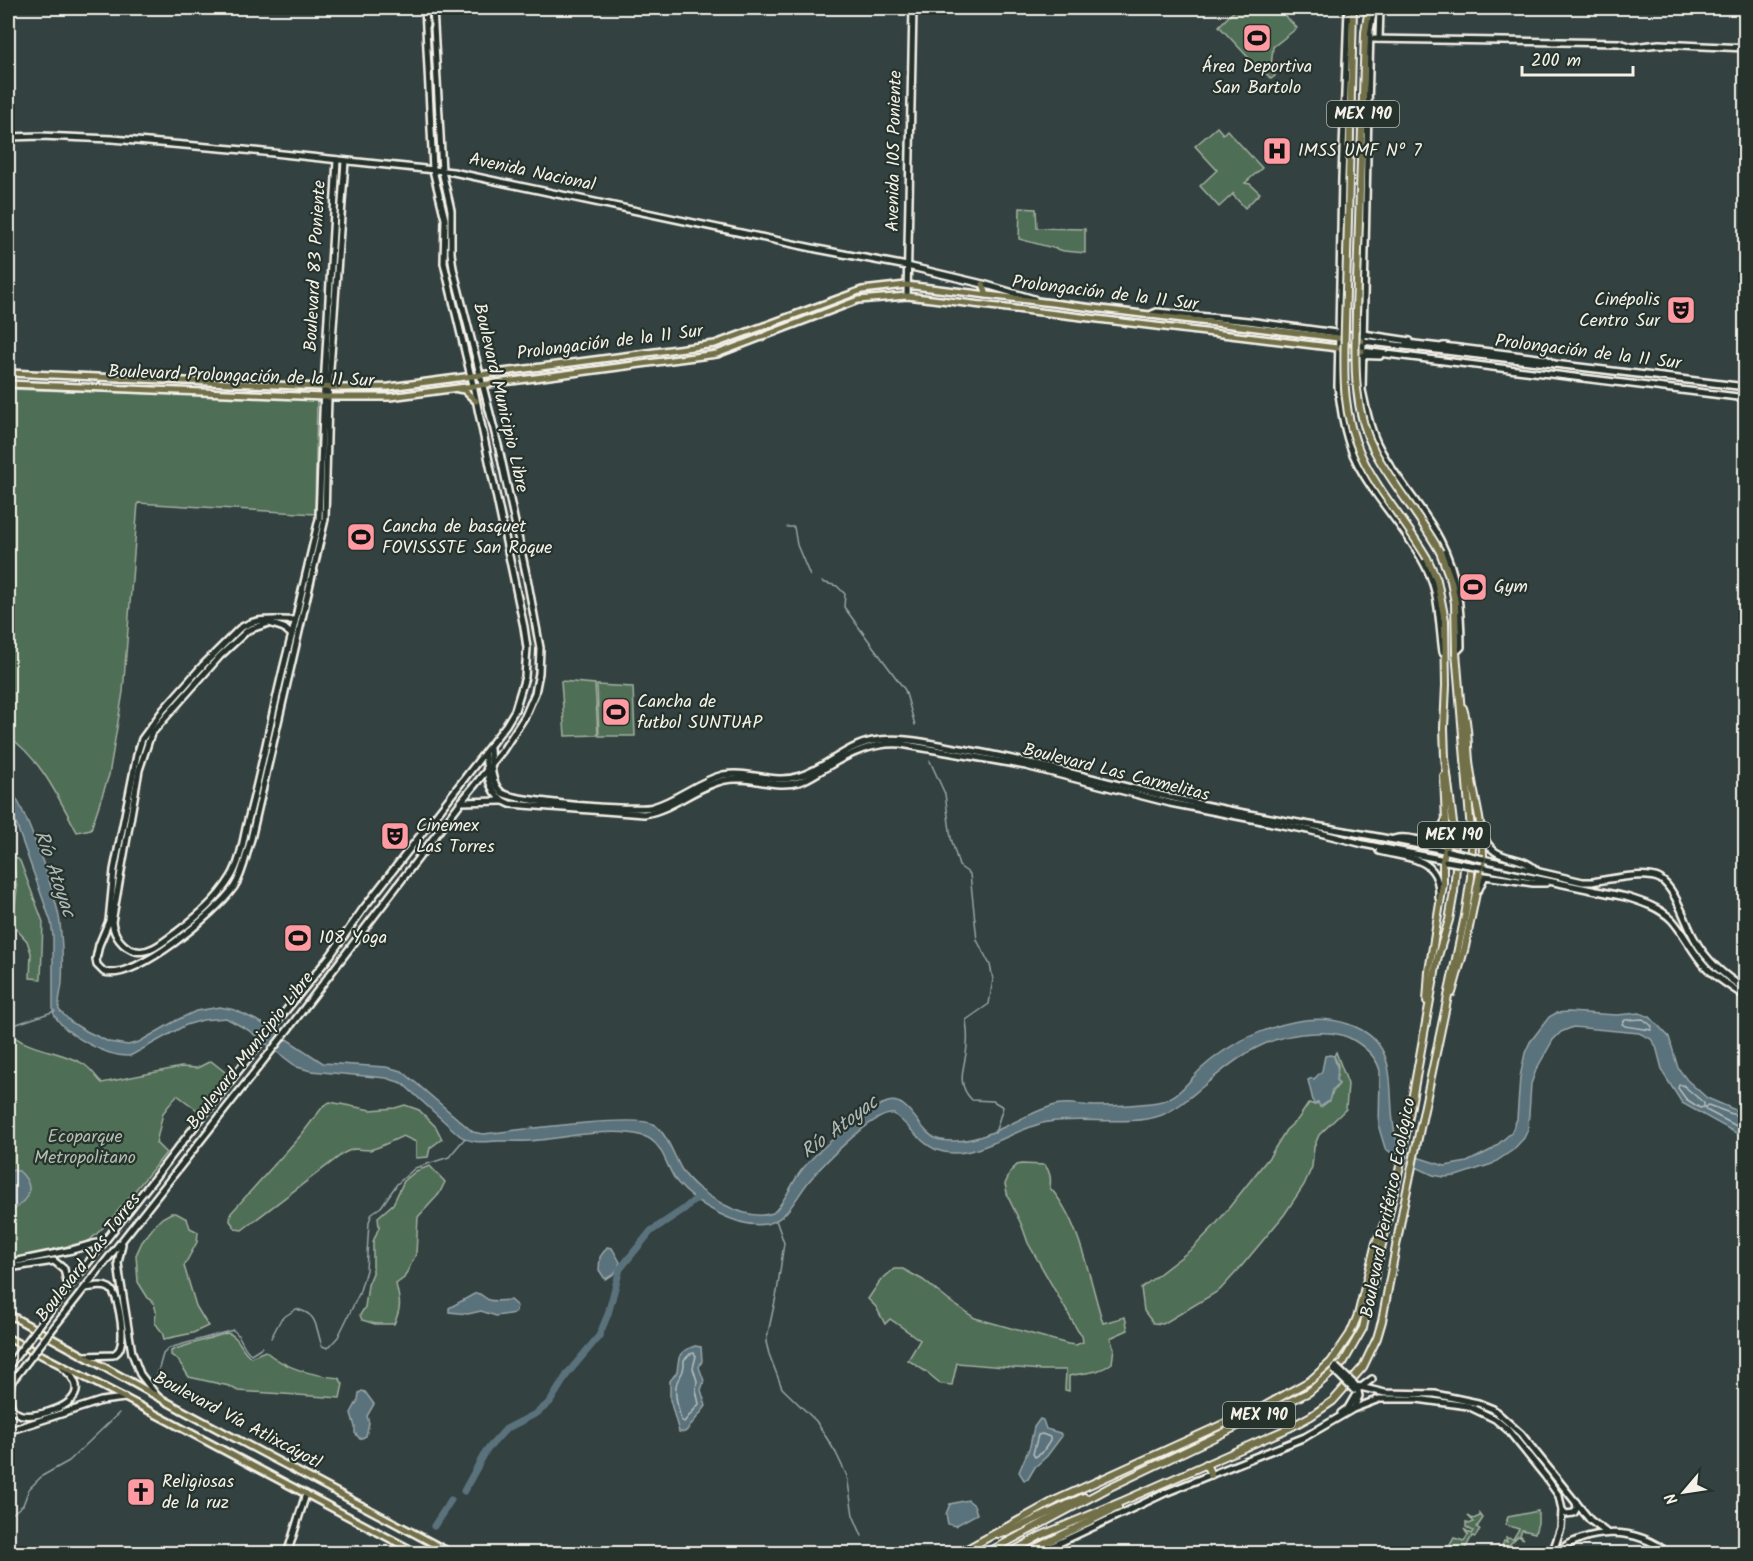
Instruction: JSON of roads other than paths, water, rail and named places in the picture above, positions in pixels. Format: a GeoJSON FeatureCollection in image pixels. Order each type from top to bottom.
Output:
{"type":"FeatureCollection","features":[{"type":"Feature","properties":{"kind":"highway","name":"Boulevard Periférico Ecológico"},"geometry":{"type":"LineString","coordinates":[[984,1554],[1110,1487],[1309,1392],[1329,1376],[1349,1354],[1363,1328],[1400,1166],[1438,956],[1449,920],[1456,867],[1445,758],[1446,669],[1442,596],[1427,558],[1371,476],[1361,455],[1349,423],[1343,383],[1352,8]]}},
{"type":"Feature","properties":{"kind":"highway"},"geometry":{"type":"LineString","coordinates":[[1347,25],[1352,8]]}},
{"type":"Feature","properties":{"kind":"highway","name":"Boulevard Periférico Ecológico"},"geometry":{"type":"LineString","coordinates":[[1008,1554],[1040,1536],[1123,1502],[1311,1416],[1344,1390],[1363,1367],[1377,1338],[1382,1321],[1422,1116],[1465,916],[1471,877],[1472,843],[1456,652],[1454,592],[1440,552],[1430,532],[1375,452],[1367,435],[1359,408],[1355,376],[1365,32],[1369,8]]}},
{"type":"Feature","properties":{"kind":"highway"},"geometry":{"type":"LineString","coordinates":[[1367,129],[1363,144],[1367,162]]}},
{"type":"Feature","properties":{"kind":"highway"},"geometry":{"type":"LineString","coordinates":[[1443,1021],[1465,947],[1483,859],[1470,768],[1466,715],[1460,699]]}},
{"type":"Feature","properties":{"kind":"highway"},"geometry":{"type":"LineString","coordinates":[[1428,1019],[1429,971],[1447,851],[1445,758]]}},
{"type":"Feature","properties":{"kind":"highway"},"geometry":{"type":"LineString","coordinates":[[958,1554],[1064,1497],[1252,1413],[1297,1389],[1332,1366],[1356,1321],[1376,1243],[1387,1221]]}},
{"type":"Feature","properties":{"kind":"highway"},"geometry":{"type":"LineString","coordinates":[[1221,1425],[1254,1418]]}},
{"type":"Feature","properties":{"kind":"highway"},"geometry":{"type":"LineString","coordinates":[[1119,1483],[1155,1456]]}},
{"type":"Feature","properties":{"kind":"highway"},"geometry":{"type":"LineString","coordinates":[[1206,1464],[1211,1474]]}},
{"type":"Feature","properties":{"kind":"highway"},"geometry":{"type":"LineString","coordinates":[[994,1534],[1006,1533],[1071,1502],[1110,1487]]}},
{"type":"Feature","properties":{"kind":"highway"},"geometry":{"type":"LineString","coordinates":[[1024,1554],[1107,1513],[1123,1502]]}},
{"type":"Feature","properties":{"kind":"main road","name":"Boulevard Municipio Libre"},"geometry":{"type":"LineString","coordinates":[[161,1171],[235,1074],[336,949],[363,909],[490,748],[506,725],[522,691],[527,648],[473,385],[446,276],[443,253],[445,219],[433,170],[425,8]]}},
{"type":"Feature","properties":{"kind":"main road","name":"Boulevard Municipio Libre"},"geometry":{"type":"LineString","coordinates":[[172,1176],[515,735],[531,705],[539,673],[540,648],[527,578],[453,268],[451,210],[442,171],[433,8]]}},
{"type":"Feature","properties":{"kind":"main road","name":"Avenida 105 Poniente"},"geometry":{"type":"LineString","coordinates":[[908,296],[906,285],[913,8]]}},
{"type":"Feature","properties":{"kind":"main road","name":"Boulevard Periférico Ecológico"},"geometry":{"type":"LineString","coordinates":[[1374,8],[1370,39],[1367,129],[1362,390],[1372,433],[1392,468],[1440,538],[1454,575],[1460,601],[1461,625],[1461,647],[1456,652]]}},
{"type":"Feature","properties":{"kind":"main road"},"geometry":{"type":"LineString","coordinates":[[1379,39],[1380,8]]}},
{"type":"Feature","properties":{"kind":"main road","name":"Boulevard Periférico Ecológico"},"geometry":{"type":"LineString","coordinates":[[1347,25],[1338,386],[1347,436],[1354,455],[1429,573],[1438,606],[1446,669]]}},
{"type":"Feature","properties":{"kind":"main road"},"geometry":{"type":"LineString","coordinates":[[1370,39],[1619,43],[1633,46],[1659,44],[1746,48]]}},
{"type":"Feature","properties":{"kind":"main road","name":"Avenida Nacional"},"geometry":{"type":"LineString","coordinates":[[8,137],[112,139],[442,171],[907,266],[983,284],[1041,302]]}},
{"type":"Feature","properties":{"kind":"main road","name":"Boulevard 83 Poniente"},"geometry":{"type":"LineString","coordinates":[[301,609],[322,519],[337,160]]}},
{"type":"Feature","properties":{"kind":"main road","name":"Boulevard 83 Poniente"},"geometry":{"type":"LineString","coordinates":[[326,387],[345,161]]}},
{"type":"Feature","properties":{"kind":"main road"},"geometry":{"type":"LineString","coordinates":[[983,284],[987,296]]}},
{"type":"Feature","properties":{"kind":"main road","name":"Prolongación de la 11 Sur"},"geometry":{"type":"LineString","coordinates":[[471,377],[716,344],[862,290],[906,285],[1363,337],[1555,365],[1746,387]]}},
{"type":"Feature","properties":{"kind":"main road","name":"Prolongación de la 11 Sur"},"geometry":{"type":"LineString","coordinates":[[473,385],[717,354],[858,300],[908,296],[1746,398]]}},
{"type":"Feature","properties":{"kind":"main road"},"geometry":{"type":"LineString","coordinates":[[1152,314],[1157,312],[1248,321],[1340,336]]}},
{"type":"Feature","properties":{"kind":"main road"},"geometry":{"type":"LineString","coordinates":[[1446,349],[1546,359],[1555,365]]}},
{"type":"Feature","properties":{"kind":"main road"},"geometry":{"type":"LineString","coordinates":[[1339,361],[1350,355],[1362,353]]}},
{"type":"Feature","properties":{"kind":"main road","name":"Boulevard Prolongación de la 11 Sur"},"geometry":{"type":"LineString","coordinates":[[8,373],[326,387],[384,387],[471,377]]}},
{"type":"Feature","properties":{"kind":"main road","name":"Boulevard Prolongación de la 11 Sur"},"geometry":{"type":"LineString","coordinates":[[8,384],[326,397],[390,397],[473,385]]}},
{"type":"Feature","properties":{"kind":"main road"},"geometry":{"type":"LineString","coordinates":[[450,388],[464,390],[476,401]]}},
{"type":"Feature","properties":{"kind":"main road"},"geometry":{"type":"LineString","coordinates":[[293,643],[295,620],[301,609]]}},
{"type":"Feature","properties":{"kind":"main road"},"geometry":{"type":"LineString","coordinates":[[116,882],[113,930],[126,947],[140,952],[160,944],[197,917],[218,897],[240,863],[251,839],[301,609]]}},
{"type":"Feature","properties":{"kind":"main road"},"geometry":{"type":"LineString","coordinates":[[125,833],[148,741],[160,722],[246,624],[271,618],[295,620]]}},
{"type":"Feature","properties":{"kind":"main road"},"geometry":{"type":"LineString","coordinates":[[286,629],[288,620]]}},
{"type":"Feature","properties":{"kind":"main road"},"geometry":{"type":"LineString","coordinates":[[240,863],[235,886],[187,932],[140,964],[123,972],[108,973],[100,969],[96,959],[109,921],[140,746],[144,736],[156,719],[218,655],[244,633],[253,627],[269,623],[286,629],[292,635]]}},
{"type":"Feature","properties":{"kind":"main road","name":"Boulevard Las Carmelitas"},"geometry":{"type":"LineString","coordinates":[[782,782],[807,774],[859,744],[885,739],[911,740],[996,754],[1193,803],[1392,840],[1538,872]]}},
{"type":"Feature","properties":{"kind":"main road","name":"Boulevard Las Carmelitas"},"geometry":{"type":"LineString","coordinates":[[461,802],[503,801],[510,804],[652,813],[712,784],[729,780],[782,782],[805,780],[859,751],[880,745],[901,744],[1017,764],[1179,805],[1626,897],[1646,903],[1673,921],[1711,972],[1746,997]]}},
{"type":"Feature","properties":{"kind":"main road","name":"Boulevard Las Carmelitas"},"geometry":{"type":"LineString","coordinates":[[490,748],[491,766],[496,786],[502,793],[510,797],[611,810]]}},
{"type":"Feature","properties":{"kind":"main road"},"geometry":{"type":"LineString","coordinates":[[485,754],[491,788],[503,801]]}},
{"type":"Feature","properties":{"kind":"main road"},"geometry":{"type":"LineString","coordinates":[[1479,820],[1490,848],[1502,856],[1532,866],[1538,872],[1592,882],[1653,876],[1666,884],[1698,945],[1713,965],[1746,990]]}},
{"type":"Feature","properties":{"kind":"main road"},"geometry":{"type":"LineString","coordinates":[[1392,840],[1402,838],[1427,840],[1438,834],[1445,821]]}},
{"type":"Feature","properties":{"kind":"main road"},"geometry":{"type":"LineString","coordinates":[[1364,844],[1368,848],[1426,864],[1433,869],[1438,883],[1437,923]]}},
{"type":"Feature","properties":{"kind":"main road"},"geometry":{"type":"LineString","coordinates":[[1473,904],[1485,876],[1533,883],[1555,883]]}},
{"type":"Feature","properties":{"kind":"main road"},"geometry":{"type":"LineString","coordinates":[[1689,945],[1695,948],[1698,945]]}},
{"type":"Feature","properties":{"kind":"main road","name":"Boulevard Las Torres"},"geometry":{"type":"LineString","coordinates":[[8,1367],[68,1287],[161,1171]]}},
{"type":"Feature","properties":{"kind":"main road","name":"Boulevard Las Torres"},"geometry":{"type":"LineString","coordinates":[[9,1385],[172,1176]]}},
{"type":"Feature","properties":{"kind":"main road"},"geometry":{"type":"LineString","coordinates":[[124,1239],[118,1263],[132,1353],[140,1374],[157,1396]]}},
{"type":"Feature","properties":{"kind":"main road"},"geometry":{"type":"LineString","coordinates":[[8,1263],[72,1250],[105,1240]]}},
{"type":"Feature","properties":{"kind":"main road"},"geometry":{"type":"LineString","coordinates":[[8,1268],[54,1261],[64,1269],[68,1287]]}},
{"type":"Feature","properties":{"kind":"main road"},"geometry":{"type":"LineString","coordinates":[[85,1288],[102,1286],[114,1291],[122,1336],[119,1351],[113,1355],[85,1356]]}},
{"type":"Feature","properties":{"kind":"main road","name":"Boulevard Vía Atlixcáyotl"},"geometry":{"type":"LineString","coordinates":[[8,1314],[453,1554]]}},
{"type":"Feature","properties":{"kind":"main road","name":"Boulevard Vía Atlixcáyotl"},"geometry":{"type":"LineString","coordinates":[[8,1338],[420,1554]]}},
{"type":"Feature","properties":{"kind":"main road"},"geometry":{"type":"LineString","coordinates":[[9,1385],[10,1402],[21,1416],[29,1417],[62,1407],[72,1400],[75,1388],[70,1375],[58,1364]]}},
{"type":"Feature","properties":{"kind":"main road"},"geometry":{"type":"LineString","coordinates":[[1332,1366],[1358,1393],[1379,1399],[1393,1396],[1435,1397],[1471,1401],[1493,1409],[1521,1434],[1590,1520],[1607,1533]]}},
{"type":"Feature","properties":{"kind":"main road"},"geometry":{"type":"LineString","coordinates":[[1036,1554],[1142,1503],[1304,1434],[1345,1410],[1372,1379]]}},
{"type":"Feature","properties":{"kind":"main road"},"geometry":{"type":"LineString","coordinates":[[1358,1393],[1379,1392],[1393,1396]]}},
{"type":"Feature","properties":{"kind":"main road"},"geometry":{"type":"LineString","coordinates":[[1379,1392],[1379,1399]]}},
{"type":"Feature","properties":{"kind":"main road"},"geometry":{"type":"LineString","coordinates":[[1211,1474],[1305,1437],[1353,1409],[1358,1393]]}},
{"type":"Feature","properties":{"kind":"main road"},"geometry":{"type":"LineString","coordinates":[[1435,1397],[1479,1410],[1495,1419],[1508,1430],[1556,1490],[1562,1510],[1561,1528],[1553,1554]]}},
{"type":"Feature","properties":{"kind":"main road"},"geometry":{"type":"LineString","coordinates":[[8,1431],[101,1401],[125,1398]]}},
{"type":"Feature","properties":{"kind":"main road"},"geometry":{"type":"LineString","coordinates":[[1521,1434],[1517,1433],[1516,1436],[1522,1447]]}},
{"type":"Feature","properties":{"kind":"main road"},"geometry":{"type":"LineString","coordinates":[[286,1554],[306,1494]]}},
{"type":"Feature","properties":{"kind":"main road"},"geometry":{"type":"LineString","coordinates":[[1562,1510],[1566,1514],[1574,1513],[1577,1506],[1575,1501]]}},
{"type":"Feature","properties":{"kind":"main road"},"geometry":{"type":"LineString","coordinates":[[1553,1554],[1578,1539],[1607,1533],[1644,1539],[1669,1554]]}},
{"type":"Feature","properties":{"kind":"water"},"geometry":{"type":"Polygon","coordinates":[[[8,787],[15,796],[31,830],[58,911],[62,961],[59,1010],[71,1022],[84,1030],[109,1042],[128,1045],[139,1042],[196,1011],[220,1007],[235,1010],[262,1023],[323,1063],[386,1067],[402,1071],[473,1132],[483,1134],[599,1122],[642,1121],[653,1124],[666,1139],[689,1179],[710,1197],[750,1214],[773,1213],[801,1171],[828,1143],[885,1103],[894,1101],[901,1104],[933,1137],[956,1141],[971,1139],[1057,1105],[1124,1105],[1168,1099],[1180,1091],[1202,1068],[1233,1046],[1270,1028],[1310,1020],[1330,1020],[1348,1024],[1367,1033],[1379,1045],[1390,1075],[1394,1127],[1398,1144],[1420,1158],[1445,1166],[1467,1162],[1491,1150],[1511,1133],[1517,1119],[1520,1077],[1525,1053],[1530,1042],[1549,1017],[1556,1013],[1617,1015],[1639,1013],[1650,1017],[1669,1037],[1678,1068],[1687,1080],[1707,1098],[1745,1114],[1745,1138],[1682,1103],[1663,1073],[1656,1046],[1651,1039],[1639,1033],[1573,1027],[1561,1032],[1553,1040],[1536,1070],[1531,1084],[1528,1129],[1524,1138],[1513,1150],[1492,1164],[1456,1176],[1433,1175],[1399,1159],[1385,1148],[1379,1128],[1380,1071],[1370,1054],[1355,1041],[1340,1035],[1299,1034],[1269,1042],[1243,1055],[1174,1109],[1149,1118],[1121,1121],[1062,1120],[1048,1122],[983,1147],[957,1153],[936,1150],[894,1114],[885,1115],[862,1129],[837,1151],[810,1180],[783,1216],[770,1223],[759,1225],[746,1223],[719,1214],[695,1199],[677,1182],[660,1149],[650,1139],[643,1136],[619,1132],[529,1141],[468,1140],[459,1135],[402,1083],[386,1078],[311,1071],[297,1067],[248,1030],[226,1018],[203,1020],[186,1025],[130,1056],[110,1053],[86,1043],[66,1028],[53,1012],[51,922],[8,801],[8,787]]]}},
{"type":"Feature","properties":{"kind":"water"},"geometry":{"type":"Polygon","coordinates":[[[1325,1056],[1334,1056],[1338,1070],[1336,1080],[1339,1084],[1332,1090],[1329,1101],[1320,1107],[1318,1102],[1314,1105],[1308,1080],[1314,1079],[1322,1071],[1325,1056]]]}},
{"type":"Feature","properties":{"kind":"water"},"geometry":{"type":"Polygon","coordinates":[[[8,1170],[19,1171],[25,1178],[29,1190],[24,1200],[8,1215],[8,1170]]]}},
{"type":"Feature","properties":{"kind":"water"},"geometry":{"type":"Polygon","coordinates":[[[607,1247],[612,1248],[620,1262],[615,1272],[605,1279],[599,1270],[600,1257],[607,1247]]]}},
{"type":"Feature","properties":{"kind":"water"},"geometry":{"type":"Polygon","coordinates":[[[476,1293],[491,1301],[510,1300],[517,1306],[515,1313],[496,1316],[481,1311],[468,1314],[449,1312],[449,1308],[476,1293]]]}},
{"type":"Feature","properties":{"kind":"water"},"geometry":{"type":"Polygon","coordinates":[[[695,1346],[701,1347],[702,1361],[699,1367],[704,1381],[701,1390],[706,1406],[685,1432],[679,1432],[670,1400],[670,1381],[677,1372],[682,1353],[695,1346]]]}},
{"type":"Feature","properties":{"kind":"water"},"geometry":{"type":"Polygon","coordinates":[[[362,1391],[374,1404],[367,1416],[369,1423],[366,1436],[360,1439],[355,1433],[351,1413],[362,1391]]]}},
{"type":"Feature","properties":{"kind":"water"},"geometry":{"type":"Polygon","coordinates":[[[1040,1419],[1043,1420],[1046,1429],[1060,1433],[1062,1436],[1047,1456],[1035,1467],[1028,1479],[1024,1480],[1019,1472],[1030,1446],[1034,1427],[1040,1419]]]}},
{"type":"Feature","properties":{"kind":"water"},"geometry":{"type":"Polygon","coordinates":[[[968,1500],[974,1505],[977,1514],[955,1526],[948,1524],[946,1514],[950,1504],[968,1500]]]}},
{"type":"Feature","properties":{"kind":"waterway"},"geometry":{"type":"LineString","coordinates":[[787,527],[794,527],[797,545],[810,576]]}},
{"type":"Feature","properties":{"kind":"waterway"},"geometry":{"type":"LineString","coordinates":[[822,582],[837,586],[845,594],[844,607],[905,690],[915,725]]}},
{"type":"Feature","properties":{"kind":"waterway"},"geometry":{"type":"LineString","coordinates":[[930,761],[945,794],[951,838],[959,866],[970,874],[977,940],[990,965],[993,979],[989,1004],[966,1020],[967,1042],[962,1080],[963,1087],[972,1100],[993,1101],[1003,1107],[995,1133]]}},
{"type":"Feature","properties":{"kind":"waterway"},"geometry":{"type":"LineString","coordinates":[[8,1027],[55,1011]]}},
{"type":"Feature","properties":{"kind":"waterway"},"geometry":{"type":"LineString","coordinates":[[271,1338],[281,1319],[296,1309],[309,1314],[315,1322],[322,1346],[328,1348],[338,1337],[359,1294],[366,1270],[369,1222],[372,1213],[381,1207],[397,1184],[415,1168],[449,1157],[465,1138]]}},
{"type":"Feature","properties":{"kind":"waterway"},"geometry":{"type":"LineString","coordinates":[[464,1491],[486,1451],[506,1429],[537,1413],[550,1402],[568,1373],[599,1336],[608,1314],[620,1269],[651,1231],[698,1197]]}},
{"type":"Feature","properties":{"kind":"waterway"},"geometry":{"type":"LineString","coordinates":[[776,1220],[784,1243],[777,1292],[766,1342],[769,1354],[782,1388],[816,1421],[836,1453],[847,1476],[853,1515],[862,1536]]}},
{"type":"Feature","properties":{"kind":"waterway"},"geometry":{"type":"LineString","coordinates":[[156,1379],[163,1354],[169,1348],[233,1330],[251,1354],[262,1347]]}},
{"type":"Feature","properties":{"kind":"waterway"},"geometry":{"type":"LineString","coordinates":[[8,1517],[23,1505],[29,1489],[42,1476],[69,1461],[119,1413]]}},
{"type":"Feature","properties":{"kind":"waterway"},"geometry":{"type":"LineString","coordinates":[[434,1526],[451,1500]]}},
{"type":"Feature","properties":{"kind":"place","name":"Área Deportiva San Bartolo"},"geometry":{"type":"Point","coordinates":[1257,38]}},
{"type":"Feature","properties":{"kind":"place","name":"IMSS UMF Nº 7"},"geometry":{"type":"Point","coordinates":[1277,151]}},
{"type":"Feature","properties":{"kind":"place","name":"Cinépolis Centro Sur"},"geometry":{"type":"Point","coordinates":[1681,310]}},
{"type":"Feature","properties":{"kind":"place","name":"Cancha de basquet FOVISSSTE San Roque"},"geometry":{"type":"Point","coordinates":[361,537]}},
{"type":"Feature","properties":{"kind":"place","name":"Gym"},"geometry":{"type":"Point","coordinates":[1473,587]}},
{"type":"Feature","properties":{"kind":"place","name":"Cancha de futbol SUNTUAP"},"geometry":{"type":"Point","coordinates":[616,712]}},
{"type":"Feature","properties":{"kind":"place","name":"Cinemex Las Torres"},"geometry":{"type":"Point","coordinates":[395,836]}},
{"type":"Feature","properties":{"kind":"place","name":"108 Yoga"},"geometry":{"type":"Point","coordinates":[298,938]}},
{"type":"Feature","properties":{"kind":"place","name":"Religiosas de la ruz"},"geometry":{"type":"Point","coordinates":[141,1492]}},
{"type":"Feature","properties":{"kind":"water label","name":"Río Atoyac"},"geometry":{"type":"Point","coordinates":[54,874]}},
{"type":"Feature","properties":{"kind":"water label","name":"Río Atoyac"},"geometry":{"type":"Point","coordinates":[840,1128]}},
{"type":"Feature","properties":{"kind":"park label","name":"Ecoparque Metropolitano"},"geometry":{"type":"Point","coordinates":[85,1147]}}]}
